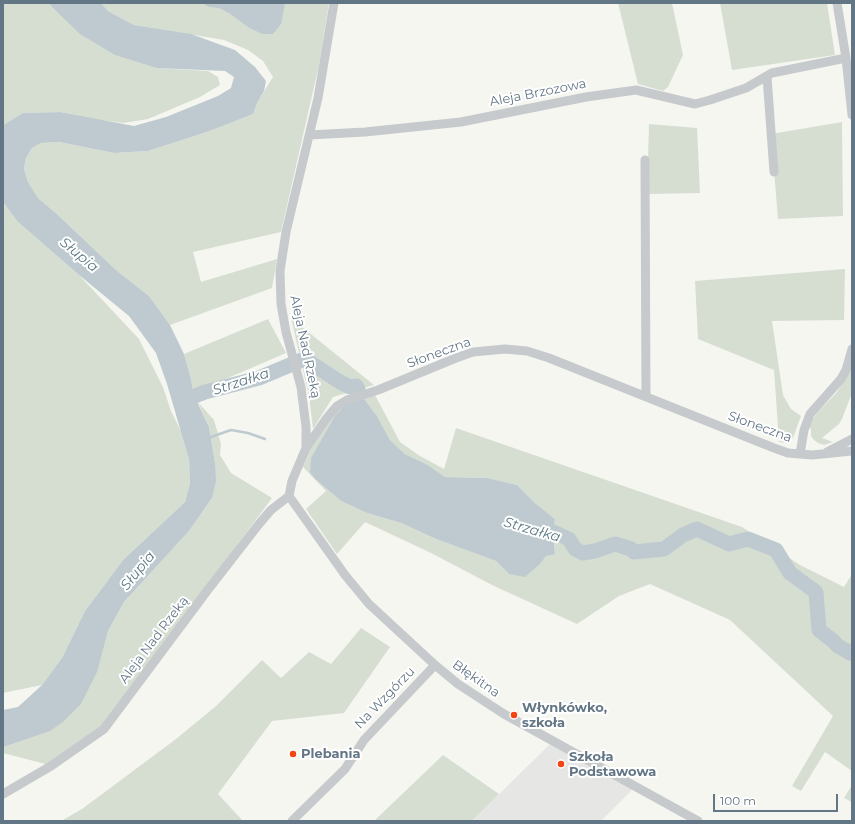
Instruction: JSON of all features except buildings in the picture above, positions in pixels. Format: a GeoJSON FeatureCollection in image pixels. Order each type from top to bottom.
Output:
{"type":"FeatureCollection","features":[{"type":"Feature","properties":{"kind":"street","name":"Aleja Nad Rzeką"},"geometry":{"type":"LineString","coordinates":[[3,794],[51,766],[104,729],[207,590],[271,510],[289,496],[292,481],[306,448],[304,407],[301,387],[286,332],[281,304],[280,271],[286,232],[318,98],[334,3]]}},
{"type":"Feature","properties":{"kind":"street"},"geometry":{"type":"LineString","coordinates":[[837,3],[846,58],[852,115]]}},
{"type":"Feature","properties":{"kind":"street","name":"Aleja Brzozowa"},"geometry":{"type":"LineString","coordinates":[[309,135],[365,132],[461,122],[586,97],[636,90],[694,104],[746,88],[772,73],[846,58]]}},
{"type":"Feature","properties":{"kind":"street"},"geometry":{"type":"LineString","coordinates":[[767,77],[774,172]]}},
{"type":"Feature","properties":{"kind":"street"},"geometry":{"type":"LineString","coordinates":[[645,160],[646,396]]}},
{"type":"Feature","properties":{"kind":"street","name":"Słoneczna"},"geometry":{"type":"LineString","coordinates":[[306,448],[326,419],[338,406],[347,400],[378,390],[473,352],[504,349],[527,351],[549,358],[788,453],[822,454],[852,451]]}},
{"type":"Feature","properties":{"kind":"street"},"geometry":{"type":"LineString","coordinates":[[800,454],[804,430],[810,414],[841,379],[846,370],[852,350]]}},
{"type":"Feature","properties":{"kind":"street","name":"Słoneczna"},"geometry":{"type":"LineString","coordinates":[[822,454],[852,439]]}},
{"type":"Feature","properties":{"kind":"street","name":"Błękitna"},"geometry":{"type":"LineString","coordinates":[[289,496],[345,575],[370,604],[435,665],[458,684],[504,714],[698,821]]}},
{"type":"Feature","properties":{"kind":"street","name":"Na Wzgórzu"},"geometry":{"type":"LineString","coordinates":[[292,821],[345,769],[364,740],[435,665]]}},
{"type":"Feature","properties":{"kind":"shaded area"},"geometry":{"type":"Polygon","coordinates":[[[3,3],[48,3],[157,68],[208,71],[218,77],[220,85],[200,97],[148,119],[123,123],[93,119],[60,112],[23,113],[3,125],[3,3]]]}},
{"type":"Feature","properties":{"kind":"shaded area"},"geometry":{"type":"Polygon","coordinates":[[[101,3],[329,3],[319,65],[281,232],[193,252],[201,282],[277,259],[272,288],[170,325],[149,296],[116,270],[38,198],[28,182],[24,169],[26,158],[32,148],[41,143],[59,142],[114,153],[148,151],[210,131],[253,114],[258,101],[273,77],[263,61],[248,50],[224,40],[134,25],[108,11],[101,3]]]}},
{"type":"Feature","properties":{"kind":"shaded area"},"geometry":{"type":"Polygon","coordinates":[[[618,3],[672,3],[683,55],[668,87],[663,91],[638,84],[618,3]]]}},
{"type":"Feature","properties":{"kind":"shaded area"},"geometry":{"type":"Polygon","coordinates":[[[720,3],[827,3],[835,55],[732,70],[720,3]]]}},
{"type":"Feature","properties":{"kind":"shaded area"},"geometry":{"type":"Polygon","coordinates":[[[842,122],[843,216],[778,219],[771,134],[842,122]]]}},
{"type":"Feature","properties":{"kind":"shaded area"},"geometry":{"type":"Polygon","coordinates":[[[649,124],[697,128],[700,193],[647,194],[649,124]]]}},
{"type":"Feature","properties":{"kind":"shaded area"},"geometry":{"type":"Polygon","coordinates":[[[3,202],[17,221],[79,275],[139,339],[163,387],[171,411],[182,433],[189,459],[190,483],[185,502],[123,560],[85,611],[62,658],[42,685],[3,693],[3,202]]]}},
{"type":"Feature","properties":{"kind":"shaded area"},"geometry":{"type":"Polygon","coordinates":[[[845,269],[844,320],[772,321],[783,395],[791,409],[801,416],[793,438],[788,443],[779,442],[774,370],[698,339],[695,281],[845,269]]]}},
{"type":"Feature","properties":{"kind":"shaded area"},"geometry":{"type":"Polygon","coordinates":[[[291,318],[374,385],[333,397],[313,429],[309,396],[291,318]]]}},
{"type":"Feature","properties":{"kind":"shaded area"},"geometry":{"type":"Polygon","coordinates":[[[268,319],[286,353],[193,393],[184,354],[268,319]]]}},
{"type":"Feature","properties":{"kind":"shaded area"},"geometry":{"type":"Polygon","coordinates":[[[852,364],[852,393],[842,419],[839,424],[822,438],[833,442],[824,445],[818,443],[811,436],[811,429],[809,428],[812,420],[837,392],[852,364]]]}},
{"type":"Feature","properties":{"kind":"shaded area"},"geometry":{"type":"Polygon","coordinates":[[[375,395],[400,442],[420,456],[444,469],[456,428],[742,527],[800,565],[844,587],[852,574],[852,771],[825,752],[801,791],[792,786],[833,716],[730,620],[650,584],[619,596],[577,624],[494,586],[431,553],[365,522],[337,554],[306,509],[326,491],[303,467],[310,450],[333,414],[342,406],[375,395]],[[372,409],[315,479],[341,501],[367,513],[401,523],[436,539],[496,561],[509,574],[541,563],[546,556],[555,553],[553,532],[555,519],[535,503],[517,485],[488,478],[445,477],[428,465],[405,454],[390,440],[372,409]]]}},
{"type":"Feature","properties":{"kind":"shaded area"},"geometry":{"type":"Polygon","coordinates":[[[198,402],[214,420],[221,444],[220,455],[231,473],[272,498],[103,726],[49,765],[3,753],[3,741],[102,651],[108,631],[124,602],[189,531],[212,498],[215,463],[209,427],[198,402]]]}},
{"type":"Feature","properties":{"kind":"shaded area"},"geometry":{"type":"Polygon","coordinates":[[[361,628],[390,647],[344,713],[272,721],[218,794],[243,821],[61,821],[82,809],[176,739],[216,706],[262,660],[281,678],[309,652],[331,664],[361,628]]]}},
{"type":"Feature","properties":{"kind":"shaded area","name":"Szkoła Podstawowa"},"geometry":{"type":"Polygon","coordinates":[[[552,742],[635,787],[601,821],[472,821],[552,742]]]}},
{"type":"Feature","properties":{"kind":"shaded area"},"geometry":{"type":"Polygon","coordinates":[[[443,755],[499,794],[472,821],[374,821],[443,755]]]}},
{"type":"Feature","properties":{"kind":"shaded area"},"geometry":{"type":"Polygon","coordinates":[[[852,785],[852,802],[844,798],[852,785]]]}},
{"type":"Feature","properties":{"kind":"water","name":"Słupia"},"geometry":{"type":"Polygon","coordinates":[[[48,3],[101,3],[108,11],[134,25],[191,34],[235,50],[255,67],[266,81],[264,91],[253,114],[210,131],[148,151],[114,153],[59,142],[41,143],[32,148],[26,158],[24,169],[28,182],[38,198],[116,270],[149,296],[170,325],[184,354],[193,393],[209,427],[215,463],[216,481],[212,498],[189,531],[124,602],[108,631],[97,672],[81,704],[64,721],[50,731],[3,747],[3,710],[18,707],[42,685],[62,658],[85,611],[123,560],[185,502],[190,483],[189,459],[167,384],[156,353],[129,316],[17,221],[3,202],[3,125],[23,113],[60,112],[134,126],[166,117],[218,96],[231,88],[234,77],[225,71],[157,68],[115,55],[80,34],[48,3]]]}},
{"type":"Feature","properties":{"kind":"water"},"geometry":{"type":"Polygon","coordinates":[[[204,3],[285,3],[281,24],[273,34],[262,34],[248,27],[229,13],[219,8],[205,5],[204,3]]]}},
{"type":"Feature","properties":{"kind":"water"},"geometry":{"type":"Polygon","coordinates":[[[364,399],[377,416],[390,440],[405,454],[428,465],[445,477],[488,478],[517,485],[535,503],[555,519],[553,532],[555,554],[546,556],[541,563],[525,577],[509,574],[496,561],[436,539],[401,523],[367,513],[341,501],[315,479],[310,472],[311,458],[335,416],[345,405],[364,399]]]}},
{"type":"Feature","properties":{"kind":"waterway","name":"Strzałka"},"geometry":{"type":"LineString","coordinates":[[187,399],[205,392],[259,378],[302,360],[308,361],[340,382],[350,387],[356,386],[358,389]]}},
{"type":"Feature","properties":{"kind":"waterway"},"geometry":{"type":"LineString","coordinates":[[208,438],[231,430],[248,433],[265,439]]}},
{"type":"Feature","properties":{"kind":"waterway","name":"Strzałka"},"geometry":{"type":"LineString","coordinates":[[533,529],[553,532],[569,539],[575,549],[583,553],[595,551],[615,544],[631,549],[634,552],[664,549],[683,535],[697,529],[729,544],[748,539],[776,550],[790,573],[816,592],[819,630],[838,646],[850,653],[852,651]]}},
{"type":"Feature","properties":{"kind":"place","name":"Włynkówko, szkoła"},"geometry":{"type":"Point","coordinates":[514,715]}},
{"type":"Feature","properties":{"kind":"place","name":"Plebania"},"geometry":{"type":"Point","coordinates":[293,754]}},
{"type":"Feature","properties":{"kind":"place","name":"Szkoła Podstawowa"},"geometry":{"type":"Point","coordinates":[561,764]}}]}
